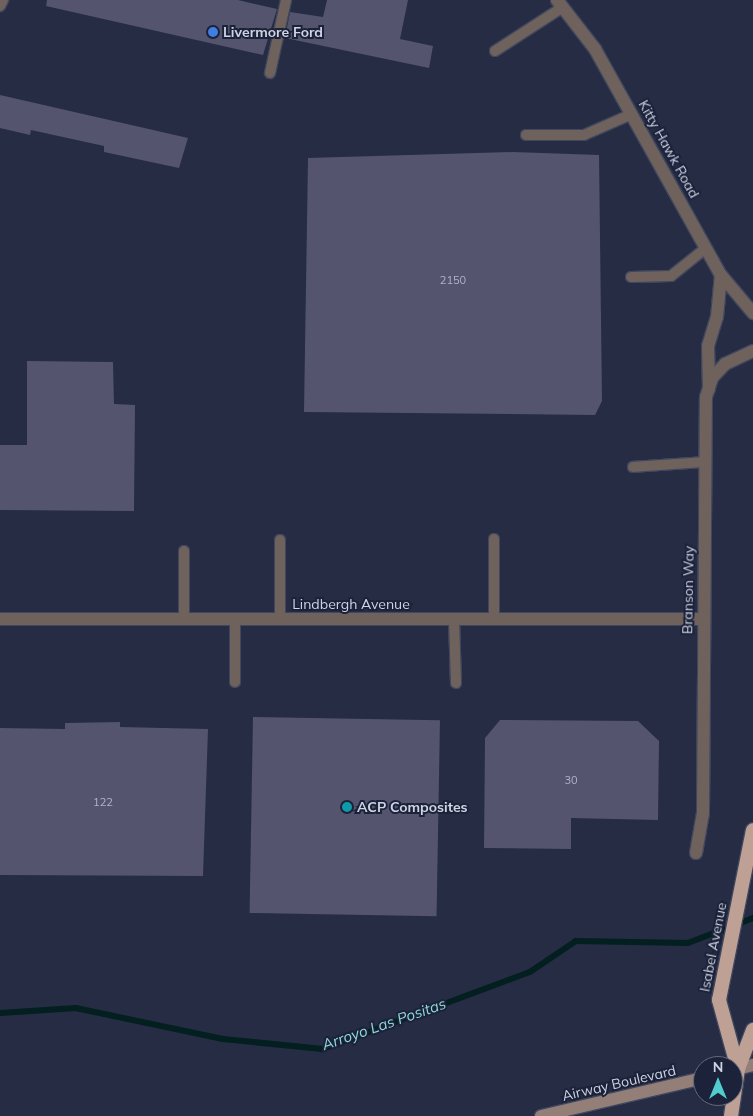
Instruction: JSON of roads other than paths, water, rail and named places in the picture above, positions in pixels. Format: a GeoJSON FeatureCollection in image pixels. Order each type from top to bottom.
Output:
{"type":"FeatureCollection","features":[{"type":"Feature","properties":{"kind":"highway","name":"Isabel Avenue"},"geometry":{"type":"LineString","coordinates":[[733,1056],[719,1000],[753,830]]}},
{"type":"Feature","properties":{"kind":"highway","name":"Isabel Avenue"},"geometry":{"type":"LineString","coordinates":[[742,1056],[753,1030]]}},
{"type":"Feature","properties":{"kind":"main road","name":"Airway Boulevard"},"geometry":{"type":"LineString","coordinates":[[541,1116],[693,1080]]}},
{"type":"Feature","properties":{"kind":"street","name":"Kitty Hawk Road"},"geometry":{"type":"LineString","coordinates":[[560,4],[595,49],[721,275],[753,313]]}},
{"type":"Feature","properties":{"kind":"street"},"geometry":{"type":"LineString","coordinates":[[709,389],[708,346],[717,318],[721,275]]}},
{"type":"Feature","properties":{"kind":"street","name":"Branson Way"},"geometry":{"type":"LineString","coordinates":[[696,853],[702,813],[705,462],[709,389],[712,378],[725,364],[753,351]]}},
{"type":"Feature","properties":{"kind":"street","name":"Lindbergh Avenue"},"geometry":{"type":"LineString","coordinates":[[0,619],[703,620]]}},
{"type":"Feature","properties":{"kind":"lane"},"geometry":{"type":"LineString","coordinates":[[0,6],[3,0]]}},
{"type":"Feature","properties":{"kind":"lane"},"geometry":{"type":"LineString","coordinates":[[270,72],[286,0]]}},
{"type":"Feature","properties":{"kind":"lane"},"geometry":{"type":"LineString","coordinates":[[495,51],[560,4]]}},
{"type":"Feature","properties":{"kind":"lane"},"geometry":{"type":"LineString","coordinates":[[526,135],[584,135],[632,114]]}},
{"type":"Feature","properties":{"kind":"lane"},"geometry":{"type":"LineString","coordinates":[[631,277],[671,276],[706,248]]}},
{"type":"Feature","properties":{"kind":"lane"},"geometry":{"type":"LineString","coordinates":[[633,467],[705,462]]}},
{"type":"Feature","properties":{"kind":"lane"},"geometry":{"type":"LineString","coordinates":[[494,539],[494,620]]}},
{"type":"Feature","properties":{"kind":"lane"},"geometry":{"type":"LineString","coordinates":[[280,540],[280,619]]}},
{"type":"Feature","properties":{"kind":"lane"},"geometry":{"type":"LineString","coordinates":[[184,551],[184,619]]}},
{"type":"Feature","properties":{"kind":"lane"},"geometry":{"type":"LineString","coordinates":[[235,619],[235,682]]}},
{"type":"Feature","properties":{"kind":"lane"},"geometry":{"type":"LineString","coordinates":[[454,619],[456,683]]}},
{"type":"Feature","properties":{"kind":"waterway","name":"Arroyo Las Positas"},"geometry":{"type":"LineString","coordinates":[[0,1013],[76,1008],[223,1039],[323,1049],[530,972],[576,941],[688,943],[753,918]]}},
{"type":"Feature","properties":{"kind":"place","name":"Livermore Ford"},"geometry":{"type":"Point","coordinates":[213,32]}},
{"type":"Feature","properties":{"kind":"place","name":"ACP Composites"},"geometry":{"type":"Point","coordinates":[347,807]}}]}
